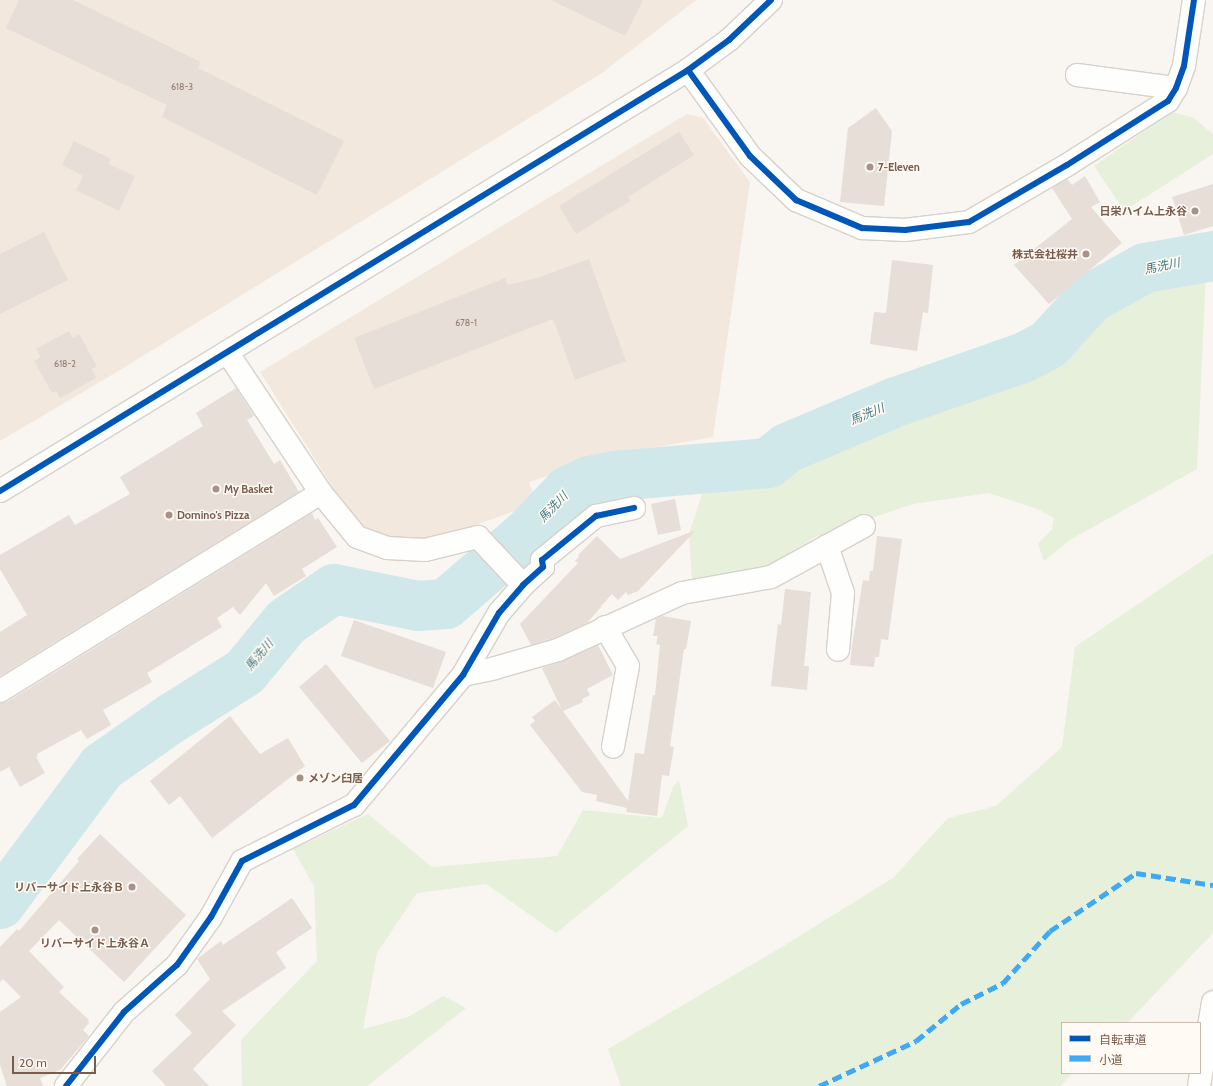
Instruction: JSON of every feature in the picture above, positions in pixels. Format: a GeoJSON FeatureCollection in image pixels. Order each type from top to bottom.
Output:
{"type":"FeatureCollection","features":[{"type":"Feature","properties":{"kind":"street"},"geometry":{"type":"LineString","coordinates":[[0,491],[688,70],[729,40],[771,0]]}},
{"type":"Feature","properties":{"kind":"street"},"geometry":{"type":"LineString","coordinates":[[688,70],[750,156],[796,200],[862,228],[905,230],[969,222],[1067,164],[1168,101],[1176,88],[1184,66],[1194,0]]}},
{"type":"Feature","properties":{"kind":"street"},"geometry":{"type":"LineString","coordinates":[[1077,75],[1176,88]]}},
{"type":"Feature","properties":{"kind":"street"},"geometry":{"type":"LineString","coordinates":[[227,352],[321,493],[357,537],[387,548],[424,550],[478,537],[524,584]]}},
{"type":"Feature","properties":{"kind":"street"},"geometry":{"type":"LineString","coordinates":[[0,691],[321,493]]}},
{"type":"Feature","properties":{"kind":"street"},"geometry":{"type":"LineString","coordinates":[[66,1086],[124,1012],[177,965],[210,917],[242,860],[354,805],[463,675],[499,613],[524,584],[543,567],[542,560],[596,516],[634,508]]}},
{"type":"Feature","properties":{"kind":"street"},"geometry":{"type":"LineString","coordinates":[[463,675],[495,668],[558,650],[682,592],[771,577],[864,526]]}},
{"type":"Feature","properties":{"kind":"street"},"geometry":{"type":"LineString","coordinates":[[826,546],[843,593],[838,650]]}},
{"type":"Feature","properties":{"kind":"street"},"geometry":{"type":"LineString","coordinates":[[605,627],[628,666],[613,747]]}},
{"type":"Feature","properties":{"kind":"street"},"geometry":{"type":"LineString","coordinates":[[1204,1081],[1213,1002]]}},
{"type":"Feature","properties":{"kind":"shaded area"},"geometry":{"type":"Polygon","coordinates":[[[0,0],[696,0],[602,73],[120,370],[0,441],[0,0]]]}},
{"type":"Feature","properties":{"kind":"shaded area"},"geometry":{"type":"Polygon","coordinates":[[[687,114],[703,118],[750,182],[713,437],[612,455],[529,482],[537,503],[439,538],[409,540],[386,536],[365,527],[349,513],[260,372],[687,114]]]}},
{"type":"Feature","properties":{"kind":"green space"},"geometry":{"type":"Polygon","coordinates":[[[1172,112],[1194,118],[1213,134],[1213,154],[1124,211],[1094,166],[1172,112]]]}},
{"type":"Feature","properties":{"kind":"green space"},"geometry":{"type":"Polygon","coordinates":[[[1206,271],[1197,469],[1070,540],[1044,561],[1038,544],[1052,529],[1054,518],[1035,508],[988,493],[913,504],[815,537],[769,567],[692,581],[689,534],[708,476],[791,474],[827,444],[1048,358],[1097,303],[1138,279],[1206,271]]]}},
{"type":"Feature","properties":{"kind":"green space"},"geometry":{"type":"Polygon","coordinates":[[[1213,553],[1213,933],[1128,1022],[1061,1022],[1061,1074],[1072,1074],[1060,1086],[621,1086],[608,1049],[777,950],[893,878],[948,818],[996,806],[1062,747],[1075,647],[1213,553]]]}},
{"type":"Feature","properties":{"kind":"green space"},"geometry":{"type":"Polygon","coordinates":[[[679,780],[688,826],[556,933],[486,884],[417,893],[377,953],[363,1029],[408,1017],[443,996],[466,1008],[367,1086],[242,1086],[241,1040],[317,961],[314,886],[293,849],[368,814],[432,867],[557,856],[583,810],[662,818],[673,787],[679,780]]]}},
{"type":"Feature","properties":{"kind":"building"},"geometry":{"type":"Polygon","coordinates":[[[19,0],[73,0],[201,62],[198,68],[344,141],[317,195],[162,117],[167,105],[6,28],[19,0]]]}},
{"type":"Feature","properties":{"kind":"building"},"geometry":{"type":"Polygon","coordinates":[[[551,0],[643,0],[625,36],[551,0]]]}},
{"type":"Feature","properties":{"kind":"building"},"geometry":{"type":"Polygon","coordinates":[[[876,108],[892,131],[884,206],[840,202],[848,128],[876,108]]]}},
{"type":"Feature","properties":{"kind":"building"},"geometry":{"type":"Polygon","coordinates":[[[679,132],[694,155],[628,197],[630,201],[576,234],[559,206],[679,132]]]}},
{"type":"Feature","properties":{"kind":"building"},"geometry":{"type":"Polygon","coordinates":[[[74,141],[111,159],[108,164],[135,176],[119,211],[76,190],[83,176],[62,165],[74,141]]]}},
{"type":"Feature","properties":{"kind":"building"},"geometry":{"type":"Polygon","coordinates":[[[1085,176],[1100,202],[1091,207],[1122,243],[1049,304],[1014,265],[1072,219],[1052,188],[1067,179],[1072,185],[1085,176]]]}},
{"type":"Feature","properties":{"kind":"building","name":"日栄ハイム上永谷"},"geometry":{"type":"Polygon","coordinates":[[[1213,184],[1213,226],[1184,235],[1172,197],[1213,184]]]}},
{"type":"Feature","properties":{"kind":"building"},"geometry":{"type":"Polygon","coordinates":[[[44,232],[68,280],[0,314],[0,254],[44,232]]]}},
{"type":"Feature","properties":{"kind":"building"},"geometry":{"type":"Polygon","coordinates":[[[589,259],[626,361],[575,380],[553,319],[374,389],[354,338],[505,278],[508,285],[537,278],[589,259]]]}},
{"type":"Feature","properties":{"kind":"building"},"geometry":{"type":"Polygon","coordinates":[[[892,260],[933,265],[928,313],[923,312],[917,351],[870,344],[874,312],[886,313],[892,260]]]}},
{"type":"Feature","properties":{"kind":"building"},"geometry":{"type":"Polygon","coordinates":[[[69,331],[73,338],[79,334],[97,366],[92,369],[96,378],[60,398],[56,391],[52,393],[34,361],[41,357],[36,349],[69,331]]]}},
{"type":"Feature","properties":{"kind":"building"},"geometry":{"type":"Polygon","coordinates":[[[236,388],[254,416],[247,420],[274,464],[280,460],[299,492],[0,676],[0,632],[27,615],[0,569],[0,555],[69,515],[75,525],[130,494],[120,477],[203,426],[196,413],[236,388]]]}},
{"type":"Feature","properties":{"kind":"building"},"geometry":{"type":"Polygon","coordinates":[[[675,499],[681,530],[658,535],[651,504],[675,499]]]}},
{"type":"Feature","properties":{"kind":"building"},"geometry":{"type":"Polygon","coordinates":[[[312,513],[315,520],[318,518],[337,547],[302,569],[306,576],[274,596],[266,583],[240,615],[233,607],[217,618],[222,627],[147,673],[152,682],[103,710],[111,725],[87,739],[81,730],[37,754],[38,756],[36,757],[45,773],[20,787],[9,767],[0,772],[0,703],[7,702],[312,513]]]}},
{"type":"Feature","properties":{"kind":"building"},"geometry":{"type":"Polygon","coordinates":[[[696,530],[638,591],[628,595],[626,592],[618,600],[612,594],[600,606],[602,606],[587,623],[554,638],[531,645],[520,624],[578,563],[575,561],[579,557],[578,555],[597,536],[620,559],[696,530]]]}},
{"type":"Feature","properties":{"kind":"building"},"geometry":{"type":"Polygon","coordinates":[[[877,536],[902,539],[888,640],[881,639],[879,657],[875,657],[874,667],[850,665],[863,580],[869,581],[870,571],[873,571],[877,536]]]}},
{"type":"Feature","properties":{"kind":"building"},"geometry":{"type":"Polygon","coordinates":[[[785,589],[811,592],[804,666],[809,666],[807,690],[771,686],[778,624],[781,625],[785,589]]]}},
{"type":"Feature","properties":{"kind":"building"},"geometry":{"type":"Polygon","coordinates":[[[662,616],[691,621],[686,649],[684,649],[670,746],[674,747],[669,776],[662,775],[657,816],[626,812],[627,808],[596,801],[597,795],[582,792],[530,725],[535,721],[532,717],[555,700],[562,710],[542,668],[563,661],[598,645],[613,675],[587,689],[590,695],[582,699],[583,702],[563,711],[628,801],[635,753],[644,754],[653,695],[655,695],[660,645],[656,644],[658,636],[653,636],[656,619],[662,616]]]}},
{"type":"Feature","properties":{"kind":"building"},"geometry":{"type":"Polygon","coordinates":[[[354,620],[446,652],[433,688],[341,656],[354,620]]]}},
{"type":"Feature","properties":{"kind":"building"},"geometry":{"type":"Polygon","coordinates":[[[326,664],[390,741],[362,763],[299,687],[326,664]]]}},
{"type":"Feature","properties":{"kind":"building"},"geometry":{"type":"Polygon","coordinates":[[[230,716],[260,754],[288,738],[305,766],[212,838],[180,796],[169,805],[150,781],[230,716]]]}},
{"type":"Feature","properties":{"kind":"building"},"geometry":{"type":"Polygon","coordinates":[[[100,834],[186,915],[124,982],[59,920],[29,951],[64,987],[59,992],[89,1020],[89,1023],[83,1030],[89,1036],[60,1070],[40,1078],[43,1086],[7,1086],[0,1065],[0,1012],[21,997],[3,979],[0,982],[0,947],[17,929],[19,931],[79,861],[77,859],[100,834]]]}},
{"type":"Feature","properties":{"kind":"building"},"geometry":{"type":"Polygon","coordinates":[[[292,898],[312,928],[276,952],[286,968],[222,1011],[236,1025],[193,1069],[209,1086],[166,1086],[152,1071],[192,1033],[175,1015],[210,979],[197,959],[221,941],[223,945],[292,898]]]}},
{"type":"Feature","properties":{"kind":"waterway","name":"馬洗川"},"geometry":{"type":"LineString","coordinates":[[0,904],[102,767],[172,718],[245,672],[286,622],[334,589],[418,606],[446,604],[526,535],[568,491],[589,481],[614,476],[768,463],[787,448],[896,402],[1025,357],[1049,344],[1091,298],[1145,268],[1213,256]]}},
{"type":"Feature","properties":{"kind":"marked path"},"geometry":{"type":"LineString","coordinates":[[819,1086],[916,1041],[961,1004],[1003,983],[1050,931],[1136,873],[1213,885]]}},
{"type":"Feature","properties":{"kind":"cycle path"},"geometry":{"type":"LineString","coordinates":[[0,491],[688,70],[729,40],[771,0]]}},
{"type":"Feature","properties":{"kind":"cycle path"},"geometry":{"type":"LineString","coordinates":[[688,70],[750,156],[796,200],[862,228],[905,230],[969,222],[1067,165],[1168,101],[1176,88],[1184,66],[1194,0]]}},
{"type":"Feature","properties":{"kind":"cycle path"},"geometry":{"type":"LineString","coordinates":[[66,1086],[124,1012],[177,965],[211,917],[242,861],[354,805],[463,675],[499,613],[523,585],[543,567],[542,560],[596,516],[634,508]]}},
{"type":"Feature","properties":{"kind":"place","name":"7-Eleven"},"geometry":{"type":"Point","coordinates":[870,167]}},
{"type":"Feature","properties":{"kind":"place","name":"日栄ハイム上永谷"},"geometry":{"type":"Point","coordinates":[1195,211]}},
{"type":"Feature","properties":{"kind":"place","name":"株式会社桜井"},"geometry":{"type":"Point","coordinates":[1086,254]}},
{"type":"Feature","properties":{"kind":"place","name":"My Basket"},"geometry":{"type":"Point","coordinates":[216,489]}},
{"type":"Feature","properties":{"kind":"place","name":"Domino's Pizza"},"geometry":{"type":"Point","coordinates":[169,515]}},
{"type":"Feature","properties":{"kind":"place","name":"メゾン臼居"},"geometry":{"type":"Point","coordinates":[300,778]}},
{"type":"Feature","properties":{"kind":"place","name":"リバーサイド上永谷Ｂ"},"geometry":{"type":"Point","coordinates":[132,887]}},
{"type":"Feature","properties":{"kind":"place","name":"リバーサイド上永谷Ａ"},"geometry":{"type":"Point","coordinates":[95,930]}}]}
